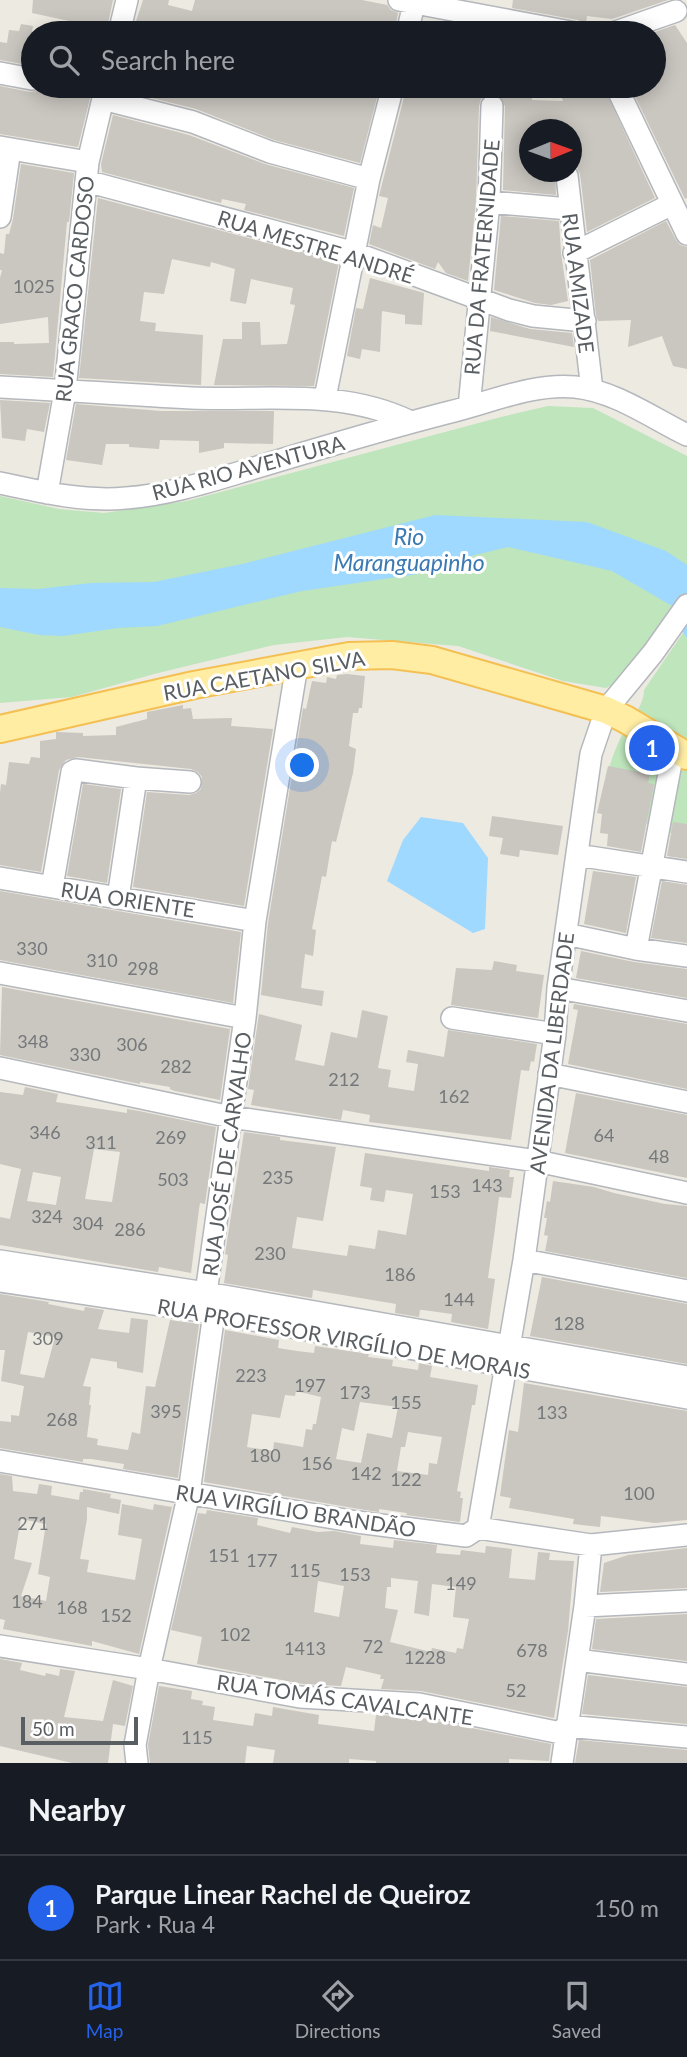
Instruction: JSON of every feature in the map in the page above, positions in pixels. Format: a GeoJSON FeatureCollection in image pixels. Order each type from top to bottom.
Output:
{"type":"FeatureCollection","features":[{"type":"Feature","properties":{"kind":"main road","name":"RUA CAETANO SILVA"},"geometry":{"type":"LineString","coordinates":[[1,733],[194,685],[349,656],[392,656],[432,660],[606,710],[680,751]]}},
{"type":"Feature","properties":{"kind":"street"},"geometry":{"type":"LineString","coordinates":[[121,21],[127,0]]}},
{"type":"Feature","properties":{"kind":"street"},"geometry":{"type":"LineString","coordinates":[[408,21],[410,1],[514,21]]}},
{"type":"Feature","properties":{"kind":"street"},"geometry":{"type":"LineString","coordinates":[[652,21],[678,13]]}},
{"type":"Feature","properties":{"kind":"street"},"geometry":{"type":"LineString","coordinates":[[0,73],[21,77]]}},
{"type":"Feature","properties":{"kind":"street","name":"RUA GRACO CARDOSO"},"geometry":{"type":"LineString","coordinates":[[47,493],[65,391],[87,171],[103,98]]}},
{"type":"Feature","properties":{"kind":"street"},"geometry":{"type":"LineString","coordinates":[[122,98],[270,152],[369,179]]}},
{"type":"Feature","properties":{"kind":"street"},"geometry":{"type":"LineString","coordinates":[[325,398],[369,179],[390,98]]}},
{"type":"Feature","properties":{"kind":"street"},"geometry":{"type":"LineString","coordinates":[[622,98],[687,234]]}},
{"type":"Feature","properties":{"kind":"street","name":"RUA DA FRATERNIDADE"},"geometry":{"type":"LineString","coordinates":[[469,407],[489,202],[492,106]]}},
{"type":"Feature","properties":{"kind":"street"},"geometry":{"type":"LineString","coordinates":[[0,217],[5,148]]}},
{"type":"Feature","properties":{"kind":"street","name":"RUA MESTRE ANDRÉ"},"geometry":{"type":"LineString","coordinates":[[5,148],[355,253],[533,316],[585,321]]}},
{"type":"Feature","properties":{"kind":"street","name":"RUA AMIZADE"},"geometry":{"type":"LineString","coordinates":[[567,182],[592,390]]}},
{"type":"Feature","properties":{"kind":"street"},"geometry":{"type":"LineString","coordinates":[[489,202],[569,209]]}},
{"type":"Feature","properties":{"kind":"street"},"geometry":{"type":"LineString","coordinates":[[574,253],[673,204]]}},
{"type":"Feature","properties":{"kind":"street","name":"RUA RIO AVENTURA"},"geometry":{"type":"LineString","coordinates":[[0,387],[194,398],[325,398],[379,408],[411,422]]}},
{"type":"Feature","properties":{"kind":"street","name":"RUA RIO AVENTURA"},"geometry":{"type":"LineString","coordinates":[[0,483],[47,493],[101,499],[152,494],[201,483],[411,422],[550,387],[592,390],[609,395],[687,436]]}},
{"type":"Feature","properties":{"kind":"street","name":"AVENIDA DA LIBERDADE"},"geometry":{"type":"LineString","coordinates":[[478,1528],[523,1260],[591,754],[606,710],[653,653],[687,605]]}},
{"type":"Feature","properties":{"kind":"street","name":"RUA JOSÉ DE CARVALHO"},"geometry":{"type":"LineString","coordinates":[[137,1763],[135,1745],[149,1669],[189,1493],[256,921],[297,665]]}},
{"type":"Feature","properties":{"kind":"street"},"geometry":{"type":"LineString","coordinates":[[636,949],[680,751]]}},
{"type":"Feature","properties":{"kind":"street"},"geometry":{"type":"LineString","coordinates":[[52,887],[72,772],[81,770],[190,782]]}},
{"type":"Feature","properties":{"kind":"street"},"geometry":{"type":"LineString","coordinates":[[118,898],[136,778]]}},
{"type":"Feature","properties":{"kind":"street"},"geometry":{"type":"LineString","coordinates":[[577,855],[687,872]]}},
{"type":"Feature","properties":{"kind":"street","name":"RUA ORIENTE"},"geometry":{"type":"LineString","coordinates":[[0,878],[256,921]]}},
{"type":"Feature","properties":{"kind":"street"},"geometry":{"type":"LineString","coordinates":[[566,934],[636,949],[687,956]]}},
{"type":"Feature","properties":{"kind":"street"},"geometry":{"type":"LineString","coordinates":[[0,973],[245,1018]]}},
{"type":"Feature","properties":{"kind":"street"},"geometry":{"type":"LineString","coordinates":[[558,988],[687,1011]]}},
{"type":"Feature","properties":{"kind":"street"},"geometry":{"type":"LineString","coordinates":[[452,1018],[555,1034]]}},
{"type":"Feature","properties":{"kind":"street"},"geometry":{"type":"LineString","coordinates":[[0,1068],[231,1117],[537,1161],[687,1193]]}},
{"type":"Feature","properties":{"kind":"street"},"geometry":{"type":"LineString","coordinates":[[549,1074],[687,1102]]}},
{"type":"Feature","properties":{"kind":"street"},"geometry":{"type":"LineString","coordinates":[[523,1260],[687,1291]]}},
{"type":"Feature","properties":{"kind":"street","name":"RUA PROFESSOR VIRGÍLIO DE MORAIS"},"geometry":{"type":"LineString","coordinates":[[0,1261],[54,1280]]}},
{"type":"Feature","properties":{"kind":"street","name":"RUA PROFESSOR VIRGÍLIO DE MORAIS"},"geometry":{"type":"LineString","coordinates":[[0,1281],[54,1280],[210,1303],[507,1356],[687,1398]]}},
{"type":"Feature","properties":{"kind":"street","name":"RUA PROFESSOR VIRGÍLIO DE MORAIS"},"geometry":{"type":"LineString","coordinates":[[507,1356],[687,1377]]}},
{"type":"Feature","properties":{"kind":"street","name":"RUA VIRGÍLIO BRANDÃO"},"geometry":{"type":"LineString","coordinates":[[0,1461],[357,1522],[466,1536],[478,1528],[591,1545],[687,1535]]}},
{"type":"Feature","properties":{"kind":"street"},"geometry":{"type":"LineString","coordinates":[[562,1763],[591,1545]]}},
{"type":"Feature","properties":{"kind":"street"},"geometry":{"type":"LineString","coordinates":[[585,1606],[687,1601]]}},
{"type":"Feature","properties":{"kind":"street","name":"RUA TOMÁS CAVALCANTE"},"geometry":{"type":"LineString","coordinates":[[0,1646],[149,1669],[300,1697],[419,1704],[566,1730],[687,1737]]}},
{"type":"Feature","properties":{"kind":"street"},"geometry":{"type":"LineString","coordinates":[[577,1660],[687,1674]]}},
{"type":"Feature","properties":{"kind":"green space"},"geometry":{"type":"Polygon","coordinates":[[[548,406],[593,408],[687,456],[687,584],[619,682],[606,688],[563,681],[458,646],[347,637],[274,645],[72,697],[0,703],[0,496],[59,509],[104,513],[187,501],[548,406]]]}},
{"type":"Feature","properties":{"kind":"green space"},"geometry":{"type":"Polygon","coordinates":[[[683,633],[687,638],[687,837],[659,830],[603,800],[605,783],[622,735],[639,707],[644,690],[683,633]]]}},
{"type":"Feature","properties":{"kind":"water","name":"Rio Maranguapinho"},"geometry":{"type":"Polygon","coordinates":[[[435,515],[587,522],[666,551],[687,565],[687,638],[672,606],[612,571],[508,547],[442,563],[418,574],[302,591],[157,626],[118,628],[63,636],[39,635],[0,627],[0,588],[38,589],[91,583],[154,582],[242,564],[435,515]]]}},
{"type":"Feature","properties":{"kind":"water"},"geometry":{"type":"Polygon","coordinates":[[[421,817],[463,823],[488,858],[485,929],[473,933],[387,881],[403,840],[421,817]]]}},
{"type":"Feature","properties":{"kind":"building"},"geometry":{"type":"Polygon","coordinates":[[[33,0],[113,0],[109,21],[69,21],[32,13],[33,0]]]}},
{"type":"Feature","properties":{"kind":"building"},"geometry":{"type":"Polygon","coordinates":[[[143,0],[169,0],[168,5],[192,11],[195,0],[362,0],[387,5],[398,13],[396,21],[136,21],[143,0]]]}},
{"type":"Feature","properties":{"kind":"building"},"geometry":{"type":"Polygon","coordinates":[[[513,0],[668,0],[612,19],[587,16],[586,21],[512,8],[513,0]]]}},
{"type":"Feature","properties":{"kind":"building"},"geometry":{"type":"Polygon","coordinates":[[[21,24],[21,64],[0,60],[0,42],[7,43],[9,30],[19,31],[21,24]]]}},
{"type":"Feature","properties":{"kind":"building"},"geometry":{"type":"Polygon","coordinates":[[[675,25],[687,43],[685,199],[636,98],[666,98],[666,28],[675,25]]]}},
{"type":"Feature","properties":{"kind":"building"},"geometry":{"type":"Polygon","coordinates":[[[0,86],[21,90],[21,98],[90,98],[78,147],[0,134],[0,86]]]}},
{"type":"Feature","properties":{"kind":"building"},"geometry":{"type":"Polygon","coordinates":[[[152,98],[377,98],[360,163],[274,140],[196,109],[152,98]]]}},
{"type":"Feature","properties":{"kind":"building"},"geometry":{"type":"Polygon","coordinates":[[[404,98],[483,98],[479,106],[476,201],[468,281],[446,273],[438,262],[435,269],[369,244],[373,225],[381,228],[388,198],[379,196],[404,98]]]}},
{"type":"Feature","properties":{"kind":"building"},"geometry":{"type":"Polygon","coordinates":[[[501,98],[563,101],[562,98],[609,98],[655,198],[587,232],[581,182],[582,119],[519,119],[519,182],[555,182],[556,195],[503,190],[505,106],[501,98]]]}},
{"type":"Feature","properties":{"kind":"building"},"geometry":{"type":"Polygon","coordinates":[[[113,115],[189,135],[265,164],[354,188],[344,236],[244,210],[246,204],[222,199],[221,203],[102,172],[101,164],[113,115]]]}},
{"type":"Feature","properties":{"kind":"building"},"geometry":{"type":"Polygon","coordinates":[[[21,164],[74,173],[53,377],[0,374],[0,342],[49,343],[48,317],[0,324],[0,253],[4,254],[6,234],[9,234],[13,219],[21,164]]]}},
{"type":"Feature","properties":{"kind":"building"},"geometry":{"type":"Polygon","coordinates":[[[98,198],[339,262],[314,386],[214,385],[223,339],[242,339],[242,322],[260,322],[261,345],[287,344],[295,305],[290,304],[293,288],[251,279],[246,304],[230,301],[235,269],[211,262],[210,267],[172,259],[164,294],[144,292],[140,321],[156,323],[155,331],[203,335],[201,385],[79,378],[98,198]]]}},
{"type":"Feature","properties":{"kind":"building"},"geometry":{"type":"Polygon","coordinates":[[[501,216],[559,221],[568,301],[551,305],[535,303],[494,290],[501,216]]]}},
{"type":"Feature","properties":{"kind":"building"},"geometry":{"type":"Polygon","coordinates":[[[666,221],[680,245],[687,247],[687,369],[673,366],[662,336],[628,347],[631,320],[598,321],[596,315],[590,260],[666,221]]]}},
{"type":"Feature","properties":{"kind":"building"},"geometry":{"type":"Polygon","coordinates":[[[370,278],[424,293],[422,325],[405,324],[405,315],[382,311],[380,352],[362,349],[360,359],[347,356],[356,308],[363,309],[370,278]]]}},
{"type":"Feature","properties":{"kind":"building"},"geometry":{"type":"Polygon","coordinates":[[[491,317],[530,329],[572,333],[574,347],[490,331],[491,317]]]}},
{"type":"Feature","properties":{"kind":"building"},"geometry":{"type":"Polygon","coordinates":[[[0,400],[50,403],[44,432],[27,429],[25,441],[2,438],[0,400]]]}},
{"type":"Feature","properties":{"kind":"building"},"geometry":{"type":"Polygon","coordinates":[[[76,404],[161,411],[274,411],[273,444],[224,443],[224,448],[199,453],[199,441],[160,440],[159,449],[129,447],[129,444],[106,444],[102,465],[66,460],[76,404]]]}},
{"type":"Feature","properties":{"kind":"building"},"geometry":{"type":"Polygon","coordinates":[[[337,675],[365,676],[362,708],[359,708],[358,713],[353,713],[349,746],[356,749],[353,773],[336,842],[332,841],[326,877],[322,876],[312,929],[316,930],[313,956],[305,954],[301,988],[324,991],[322,1006],[261,995],[268,923],[303,708],[306,709],[312,681],[326,683],[327,677],[336,679],[337,675]]]}},
{"type":"Feature","properties":{"kind":"building"},"geometry":{"type":"Polygon","coordinates":[[[183,705],[183,709],[191,708],[193,719],[232,718],[231,726],[273,729],[244,906],[133,887],[147,792],[189,795],[196,793],[201,789],[202,777],[191,769],[78,757],[66,760],[59,770],[41,872],[0,865],[0,793],[1,784],[6,785],[9,762],[29,764],[31,757],[40,758],[40,741],[56,739],[56,732],[83,733],[83,736],[116,735],[116,727],[147,719],[147,712],[183,705]]]}},
{"type":"Feature","properties":{"kind":"building"},"geometry":{"type":"Polygon","coordinates":[[[608,766],[650,774],[648,783],[654,784],[641,852],[607,846],[608,834],[600,833],[602,814],[597,813],[608,766]]]}},
{"type":"Feature","properties":{"kind":"building"},"geometry":{"type":"Polygon","coordinates":[[[83,784],[121,789],[107,883],[67,876],[83,784]]]}},
{"type":"Feature","properties":{"kind":"building"},"geometry":{"type":"Polygon","coordinates":[[[492,816],[563,826],[558,855],[520,850],[519,857],[500,854],[503,838],[489,836],[492,816]]]}},
{"type":"Feature","properties":{"kind":"building"},"geometry":{"type":"Polygon","coordinates":[[[673,822],[687,824],[687,859],[667,856],[673,822]]]}},
{"type":"Feature","properties":{"kind":"building"},"geometry":{"type":"Polygon","coordinates":[[[593,871],[636,877],[626,933],[584,924],[593,871]]]}},
{"type":"Feature","properties":{"kind":"building"},"geometry":{"type":"Polygon","coordinates":[[[662,881],[687,885],[687,943],[651,938],[662,881]]]}},
{"type":"Feature","properties":{"kind":"building"},"geometry":{"type":"Polygon","coordinates":[[[0,891],[241,932],[233,1003],[0,960],[0,891]]]}},
{"type":"Feature","properties":{"kind":"building"},"geometry":{"type":"Polygon","coordinates":[[[581,951],[687,969],[687,998],[576,978],[581,951]]]}},
{"type":"Feature","properties":{"kind":"building"},"geometry":{"type":"Polygon","coordinates":[[[494,961],[517,965],[516,971],[544,975],[538,1018],[451,1005],[456,968],[492,970],[494,961]]]}},
{"type":"Feature","properties":{"kind":"building"},"geometry":{"type":"Polygon","coordinates":[[[2,987],[230,1029],[220,1100],[175,1091],[170,1087],[140,1084],[0,1055],[2,987]]]}},
{"type":"Feature","properties":{"kind":"building"},"geometry":{"type":"Polygon","coordinates":[[[574,1004],[687,1024],[687,1089],[568,1064],[578,1010],[573,1009],[574,1004]]]}},
{"type":"Feature","properties":{"kind":"building"},"geometry":{"type":"Polygon","coordinates":[[[362,1010],[388,1016],[378,1068],[391,1070],[388,1087],[414,1091],[418,1064],[406,1062],[408,1050],[444,1057],[448,1030],[537,1044],[534,1062],[531,1061],[529,1071],[521,1070],[511,1140],[369,1122],[370,1115],[343,1110],[341,1120],[251,1105],[254,1090],[248,1089],[259,1014],[302,1025],[295,1060],[324,1066],[331,1032],[357,1038],[362,1010]]]}},
{"type":"Feature","properties":{"kind":"building"},"geometry":{"type":"Polygon","coordinates":[[[25,1087],[58,1094],[56,1102],[127,1113],[127,1109],[216,1127],[205,1204],[200,1203],[191,1273],[159,1267],[158,1272],[0,1245],[0,1217],[10,1219],[21,1169],[0,1164],[0,1092],[23,1095],[25,1087]],[[94,1149],[85,1199],[112,1202],[120,1152],[94,1149]],[[33,1172],[27,1201],[56,1205],[61,1177],[33,1172]]]}},
{"type":"Feature","properties":{"kind":"building"},"geometry":{"type":"Polygon","coordinates":[[[576,1093],[687,1115],[687,1178],[565,1153],[576,1093]]]}},
{"type":"Feature","properties":{"kind":"building"},"geometry":{"type":"Polygon","coordinates":[[[244,1132],[280,1137],[280,1140],[336,1147],[323,1221],[297,1217],[292,1248],[347,1256],[349,1245],[375,1249],[378,1230],[406,1235],[413,1194],[386,1190],[384,1202],[370,1200],[372,1188],[360,1186],[365,1153],[489,1171],[489,1167],[510,1170],[509,1177],[514,1177],[511,1198],[499,1197],[488,1278],[495,1279],[488,1329],[451,1322],[452,1314],[420,1310],[419,1317],[395,1313],[396,1304],[313,1290],[312,1298],[224,1283],[228,1255],[225,1254],[244,1132]]]}},
{"type":"Feature","properties":{"kind":"building"},"geometry":{"type":"Polygon","coordinates":[[[553,1181],[687,1206],[687,1278],[545,1251],[548,1236],[544,1235],[547,1218],[544,1218],[553,1181]]]}},
{"type":"Feature","properties":{"kind":"building"},"geometry":{"type":"Polygon","coordinates":[[[542,1277],[687,1304],[687,1364],[530,1336],[542,1277]]]}},
{"type":"Feature","properties":{"kind":"building"},"geometry":{"type":"Polygon","coordinates":[[[0,1294],[84,1311],[85,1307],[104,1310],[98,1329],[129,1333],[131,1318],[148,1320],[143,1373],[117,1368],[117,1362],[91,1358],[83,1386],[91,1387],[87,1437],[98,1439],[97,1445],[128,1450],[132,1432],[140,1434],[146,1386],[155,1387],[170,1320],[199,1324],[178,1478],[123,1469],[124,1464],[91,1459],[83,1459],[83,1462],[0,1448],[0,1421],[11,1422],[11,1415],[19,1416],[24,1386],[1,1381],[5,1350],[0,1350],[0,1294]],[[28,1332],[20,1374],[44,1378],[55,1337],[28,1332]]]}},
{"type":"Feature","properties":{"kind":"building"},"geometry":{"type":"Polygon","coordinates":[[[225,1330],[279,1340],[278,1348],[314,1353],[315,1346],[369,1354],[368,1357],[393,1360],[392,1366],[418,1370],[419,1363],[432,1366],[430,1377],[478,1385],[457,1491],[461,1492],[460,1498],[463,1498],[460,1522],[379,1509],[379,1512],[359,1509],[204,1482],[225,1330]],[[296,1391],[295,1396],[285,1395],[280,1418],[252,1414],[247,1447],[273,1451],[274,1442],[303,1447],[306,1429],[312,1430],[313,1424],[316,1424],[321,1397],[296,1391]],[[360,1402],[354,1431],[342,1428],[336,1459],[361,1463],[367,1433],[392,1438],[398,1407],[360,1402]],[[408,1432],[405,1447],[401,1447],[397,1471],[428,1475],[429,1463],[437,1464],[442,1437],[408,1432]]]}},
{"type":"Feature","properties":{"kind":"building"},"geometry":{"type":"Polygon","coordinates":[[[524,1383],[687,1411],[687,1520],[655,1523],[601,1516],[600,1527],[573,1524],[574,1519],[509,1508],[511,1498],[500,1496],[509,1430],[518,1432],[524,1383]]]}},
{"type":"Feature","properties":{"kind":"building"},"geometry":{"type":"Polygon","coordinates":[[[0,1474],[12,1476],[13,1491],[37,1494],[39,1484],[52,1486],[51,1495],[79,1500],[83,1489],[111,1494],[110,1498],[121,1500],[119,1514],[87,1507],[80,1559],[89,1560],[87,1572],[135,1580],[142,1539],[118,1535],[122,1504],[153,1510],[154,1504],[172,1507],[139,1654],[92,1641],[92,1646],[3,1629],[5,1620],[0,1619],[0,1474]],[[21,1519],[14,1559],[32,1563],[21,1596],[46,1601],[50,1577],[38,1574],[46,1524],[21,1519]]]}},
{"type":"Feature","properties":{"kind":"building"},"geometry":{"type":"Polygon","coordinates":[[[207,1510],[258,1518],[257,1525],[290,1533],[292,1527],[361,1536],[360,1544],[393,1548],[394,1540],[437,1545],[436,1553],[460,1555],[461,1550],[485,1553],[486,1546],[512,1549],[509,1578],[535,1580],[538,1552],[550,1553],[549,1560],[574,1561],[568,1631],[554,1718],[421,1691],[381,1689],[384,1679],[380,1679],[381,1675],[346,1667],[341,1686],[303,1684],[197,1664],[202,1637],[171,1630],[198,1513],[206,1514],[207,1510]],[[391,1578],[391,1587],[387,1587],[385,1608],[398,1610],[390,1642],[431,1652],[432,1648],[456,1653],[457,1648],[463,1649],[469,1619],[453,1617],[456,1587],[432,1584],[429,1616],[414,1613],[418,1581],[391,1578]],[[318,1581],[314,1612],[339,1617],[344,1586],[318,1581]]]}},
{"type":"Feature","properties":{"kind":"building"},"geometry":{"type":"Polygon","coordinates":[[[687,1548],[687,1588],[600,1592],[604,1563],[628,1555],[687,1548]]]}},
{"type":"Feature","properties":{"kind":"building"},"geometry":{"type":"Polygon","coordinates":[[[687,1614],[687,1661],[592,1649],[596,1619],[687,1614]]]}},
{"type":"Feature","properties":{"kind":"building"},"geometry":{"type":"Polygon","coordinates":[[[0,1659],[22,1663],[20,1670],[45,1676],[46,1673],[59,1676],[60,1669],[75,1671],[64,1717],[103,1721],[113,1680],[133,1686],[125,1726],[113,1724],[108,1763],[72,1763],[0,1746],[0,1659]]]}},
{"type":"Feature","properties":{"kind":"building"},"geometry":{"type":"Polygon","coordinates":[[[588,1675],[687,1687],[687,1724],[582,1714],[588,1675]]]}},
{"type":"Feature","properties":{"kind":"building"},"geometry":{"type":"Polygon","coordinates":[[[159,1686],[192,1691],[191,1699],[203,1701],[202,1705],[215,1707],[213,1720],[253,1726],[255,1713],[272,1716],[273,1707],[319,1715],[318,1724],[374,1731],[376,1715],[417,1717],[551,1744],[549,1761],[509,1759],[509,1763],[376,1763],[349,1759],[349,1763],[273,1763],[275,1750],[247,1746],[245,1763],[150,1763],[148,1745],[159,1686]]]}},
{"type":"Feature","properties":{"kind":"building"},"geometry":{"type":"Polygon","coordinates":[[[579,1740],[687,1750],[687,1763],[575,1763],[579,1740]]]}},
{"type":"Feature","properties":{"kind":"place","name":"Parque Linear Rachel de Queiroz"},"geometry":{"type":"Point","coordinates":[652,748]}}]}
